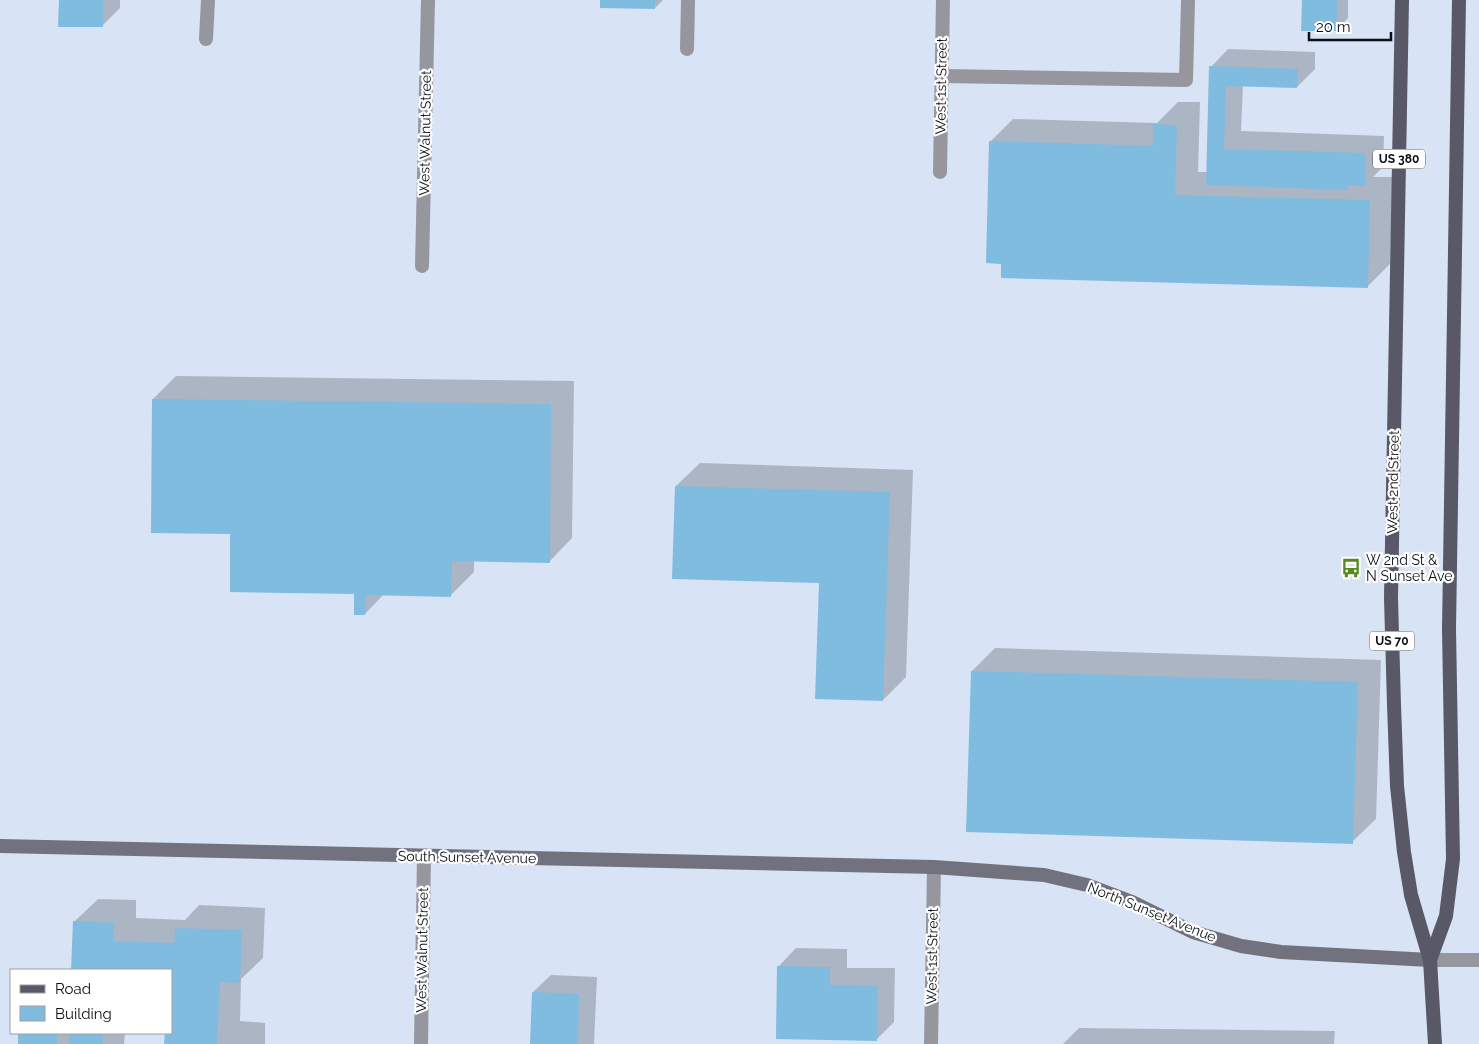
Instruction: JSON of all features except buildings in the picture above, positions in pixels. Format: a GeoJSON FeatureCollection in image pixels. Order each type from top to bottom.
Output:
{"type":"FeatureCollection","features":[{"type":"Feature","properties":{"kind":"main road","name":"West 2nd Street"},"geometry":{"type":"LineString","coordinates":[[1402,0],[1391,598],[1397,786],[1411,895],[1430,960],[1435,1044]]}},
{"type":"Feature","properties":{"kind":"main road","name":"West 2nd Street"},"geometry":{"type":"LineString","coordinates":[[1430,960],[1446,916],[1453,860],[1450,629],[1459,0]]}},
{"type":"Feature","properties":{"kind":"main road","name":"South Sunset Avenue"},"geometry":{"type":"LineString","coordinates":[[0,846],[934,867]]}},
{"type":"Feature","properties":{"kind":"main road","name":"North Sunset Avenue"},"geometry":{"type":"LineString","coordinates":[[934,867],[1044,875],[1087,885],[1124,899],[1193,932],[1241,946],[1281,952],[1430,960]]}},
{"type":"Feature","properties":{"kind":"street"},"geometry":{"type":"LineString","coordinates":[[206,39],[208,0]]}},
{"type":"Feature","properties":{"kind":"street","name":"West Walnut Street"},"geometry":{"type":"LineString","coordinates":[[422,266],[428,0]]}},
{"type":"Feature","properties":{"kind":"street"},"geometry":{"type":"LineString","coordinates":[[687,49],[688,0]]}},
{"type":"Feature","properties":{"kind":"street","name":"West 1st Street"},"geometry":{"type":"LineString","coordinates":[[940,172],[943,0]]}},
{"type":"Feature","properties":{"kind":"street"},"geometry":{"type":"LineString","coordinates":[[942,76],[1186,80],[1188,0]]}},
{"type":"Feature","properties":{"kind":"street","name":"West Walnut Street"},"geometry":{"type":"LineString","coordinates":[[421,1044],[424,856]]}},
{"type":"Feature","properties":{"kind":"street","name":"West 1st Street"},"geometry":{"type":"LineString","coordinates":[[931,1044],[934,867]]}},
{"type":"Feature","properties":{"kind":"street"},"geometry":{"type":"LineString","coordinates":[[1430,960],[1479,960]]}},
{"type":"Feature","properties":{"kind":"place","name":"W 2nd St & N Sunset Ave"},"geometry":{"type":"Point","coordinates":[1351,568]}}]}
